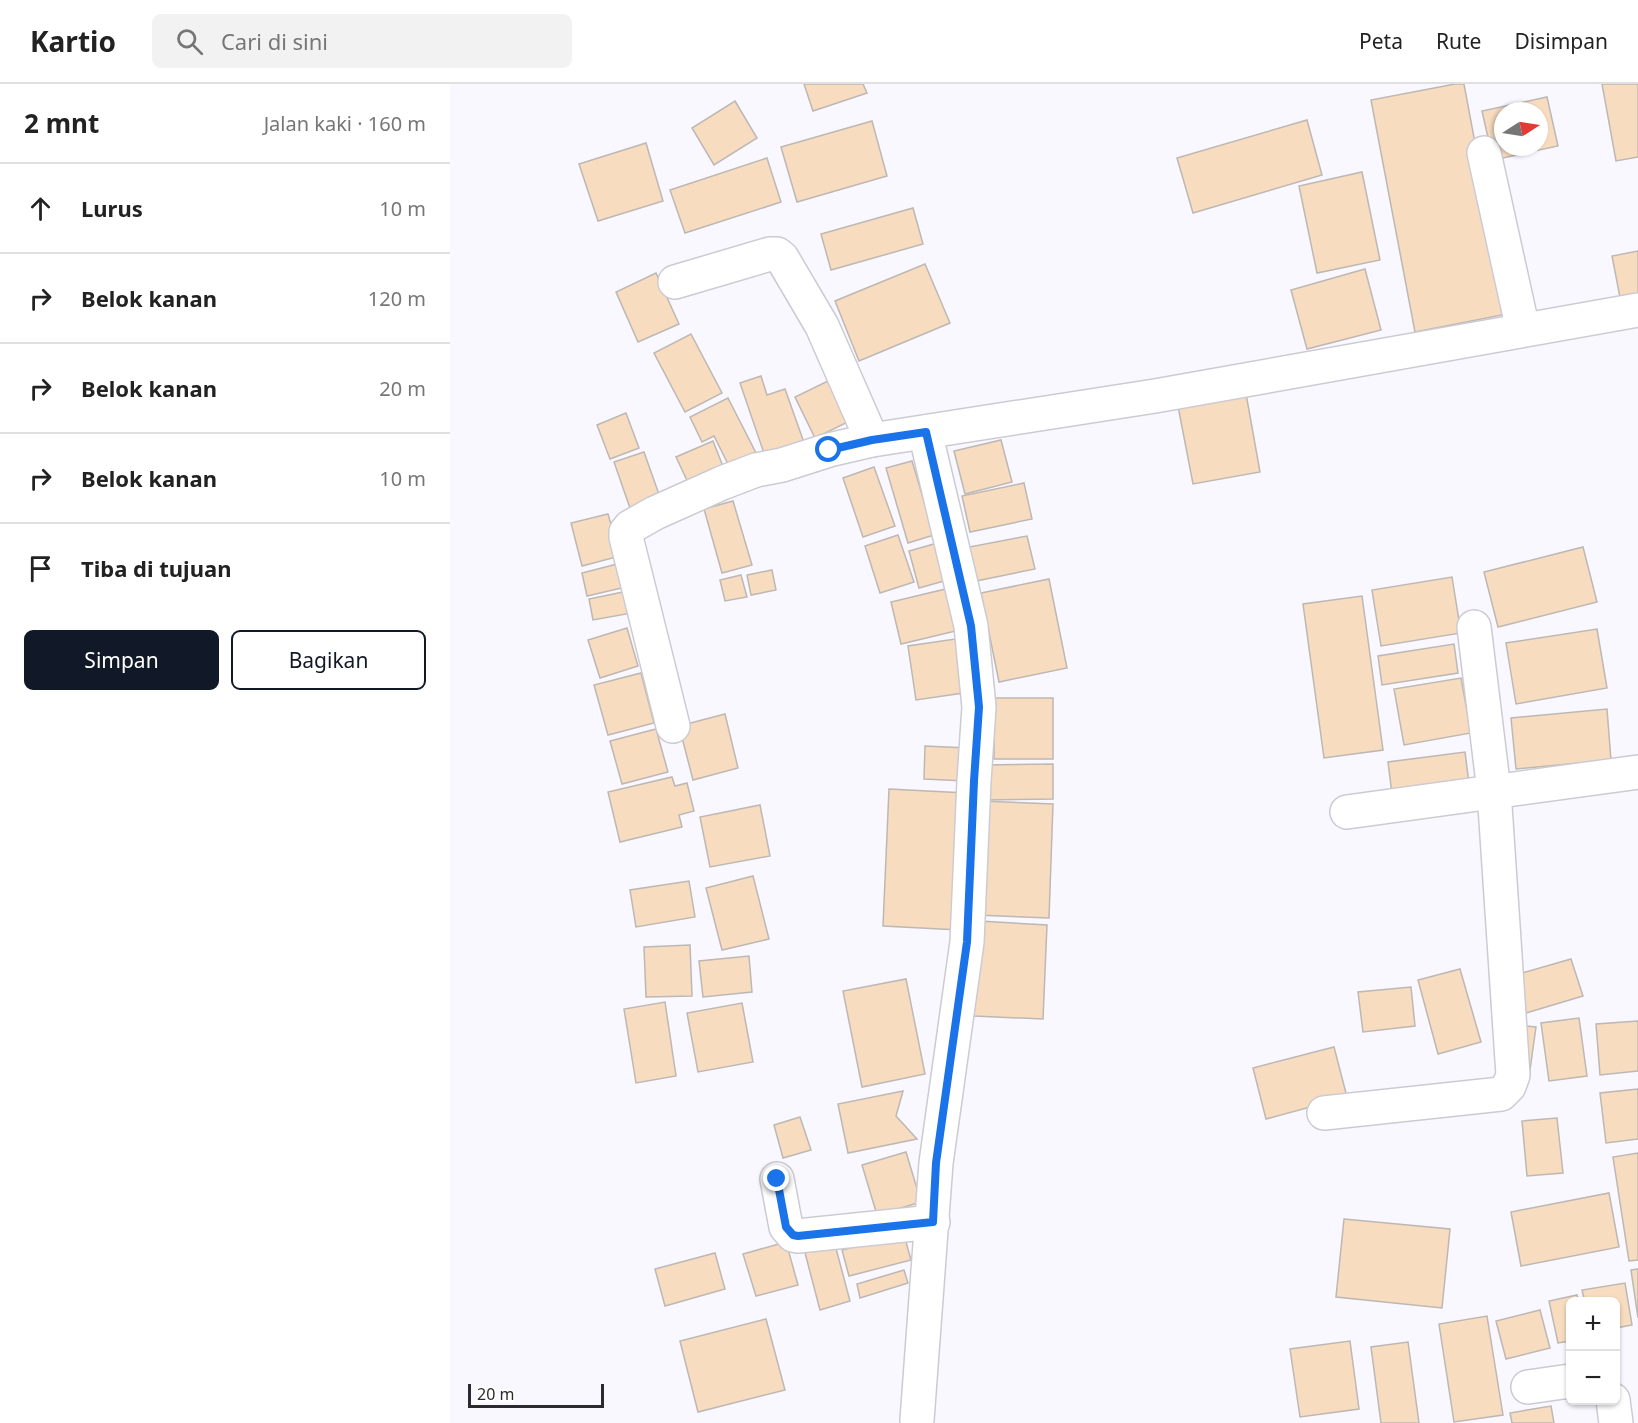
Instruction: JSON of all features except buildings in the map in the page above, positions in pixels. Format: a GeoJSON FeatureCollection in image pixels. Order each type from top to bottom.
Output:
{"type":"FeatureCollection","features":[{"type":"Feature","properties":{"kind":"street"},"geometry":{"type":"LineString","coordinates":[[1484,153],[1523,330]]}},
{"type":"Feature","properties":{"kind":"street"},"geometry":{"type":"LineString","coordinates":[[675,282],[770,254],[777,254],[782,258],[822,326],[872,440]]}},
{"type":"Feature","properties":{"kind":"street"},"geometry":{"type":"LineString","coordinates":[[674,726],[626,532],[630,527],[655,513],[730,480],[756,470],[783,465],[829,450],[872,440],[1155,396],[1638,310]]}},
{"type":"Feature","properties":{"kind":"street"},"geometry":{"type":"LineString","coordinates":[[917,1420],[936,1163],[967,942],[979,707],[971,626],[926,432]]}},
{"type":"Feature","properties":{"kind":"street"},"geometry":{"type":"LineString","coordinates":[[1324,1113],[1501,1094],[1509,1086],[1513,1076],[1494,791],[1474,627]]}},
{"type":"Feature","properties":{"kind":"street"},"geometry":{"type":"LineString","coordinates":[[1347,812],[1638,772]]}},
{"type":"Feature","properties":{"kind":"street"},"geometry":{"type":"LineString","coordinates":[[777,1179],[786,1227],[793,1235],[933,1222]]}},
{"type":"Feature","properties":{"kind":"street"},"geometry":{"type":"LineString","coordinates":[[1528,1387],[1566,1382]]}},
{"type":"Feature","properties":{"kind":"street"},"geometry":{"type":"LineString","coordinates":[[1613,1405],[1616,1423]]}},
{"type":"Feature","properties":{"kind":"route"},"geometry":{"type":"LineString","coordinates":[[777,1179],[786,1227],[793,1235],[933,1222],[936,1163],[967,942],[979,707],[971,626],[926,432],[872,440],[829,450]]}}]}
